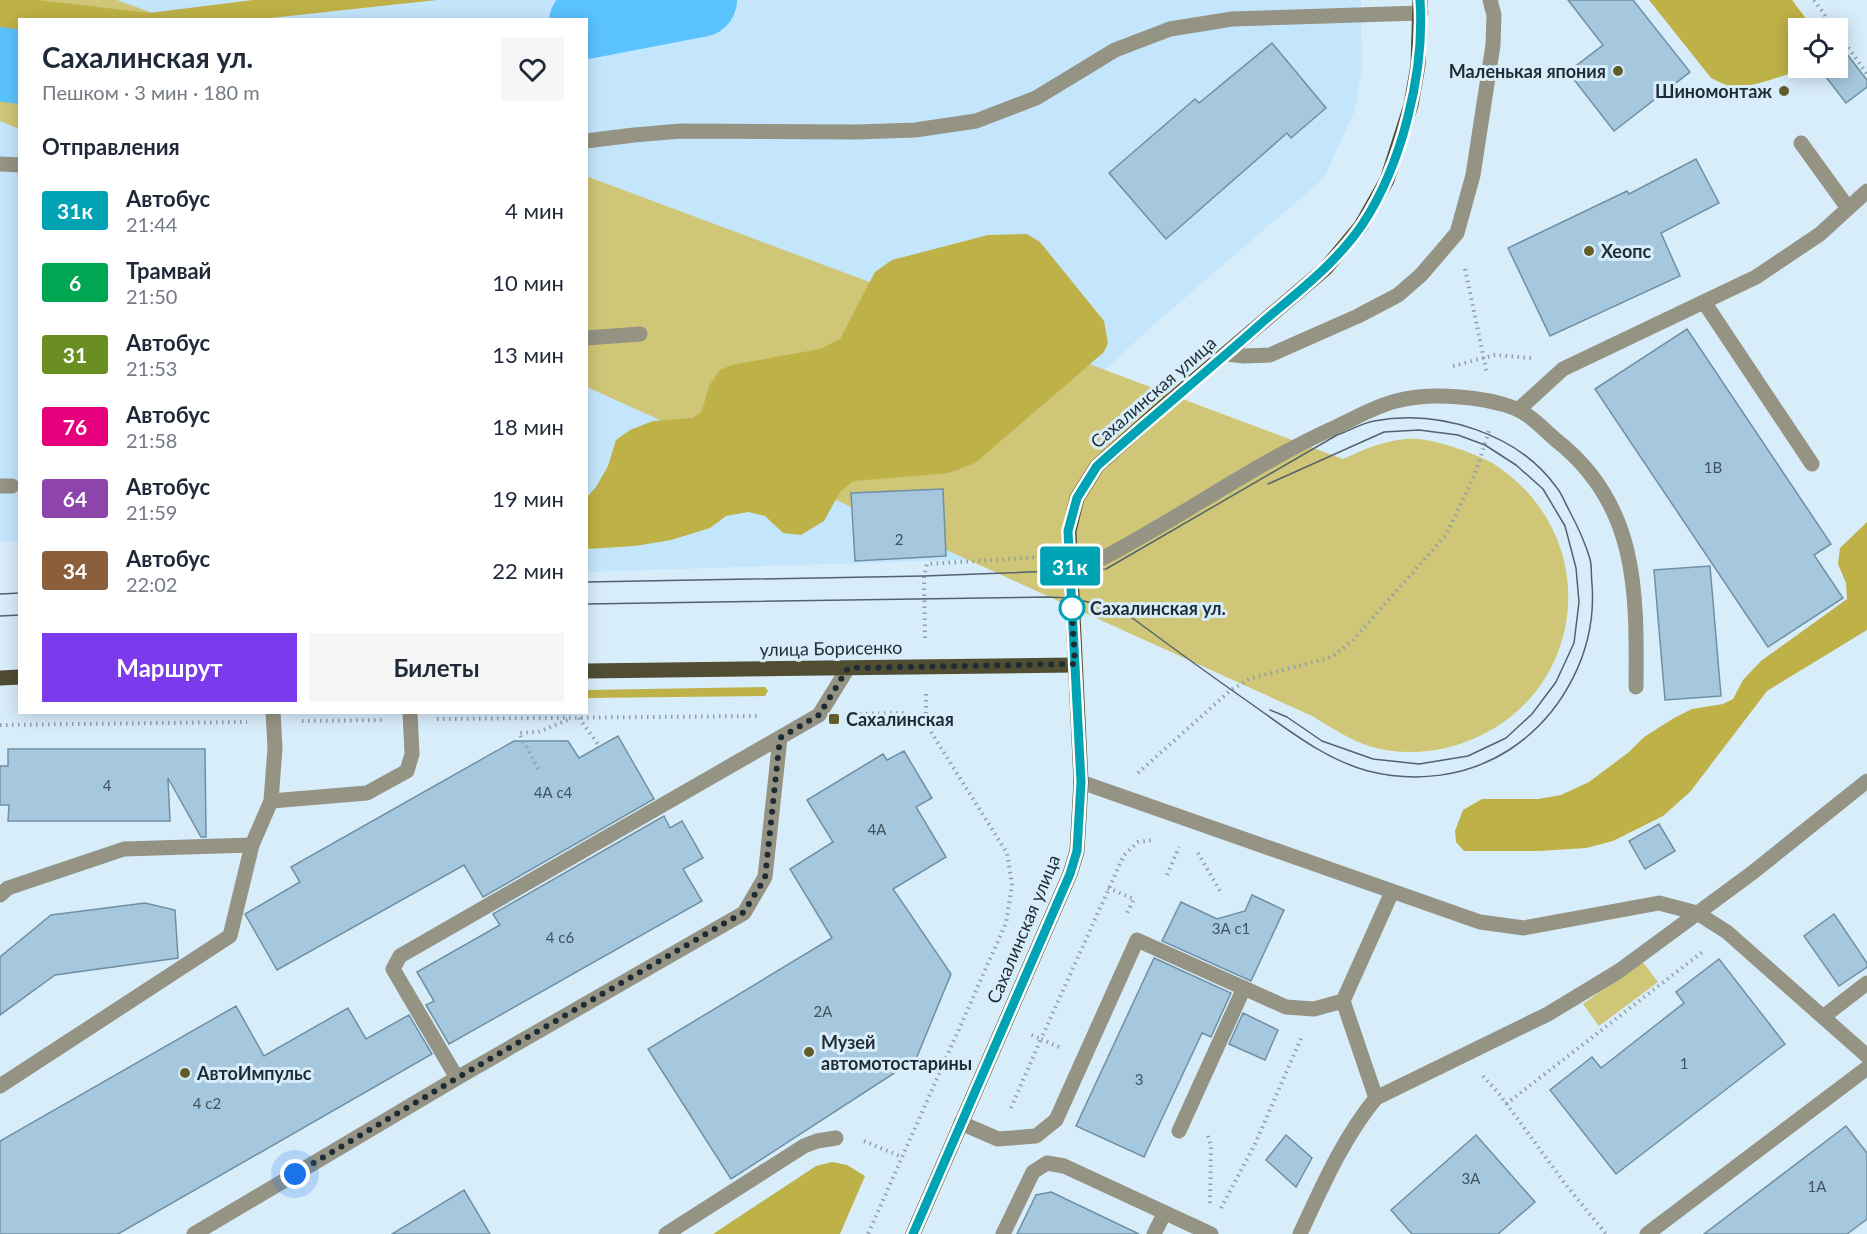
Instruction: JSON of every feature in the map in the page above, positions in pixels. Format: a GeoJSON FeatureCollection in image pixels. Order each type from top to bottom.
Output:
{"type":"FeatureCollection","features":[{"type":"Feature","properties":{"kind":"main road","name":"Сахалинская улица"},"geometry":{"type":"LineString","coordinates":[[913,1234],[1070,874],[1077,851],[1081,782],[1068,531],[1077,498],[1097,466],[1326,268],[1361,226],[1387,180],[1411,105],[1418,65],[1420,7]]}},
{"type":"Feature","properties":{"kind":"main road","name":"улица Борисенко"},"geometry":{"type":"LineString","coordinates":[[588,671],[1075,664]]}},
{"type":"Feature","properties":{"kind":"main road"},"geometry":{"type":"LineString","coordinates":[[0,678],[18,677]]}},
{"type":"Feature","properties":{"kind":"lane"},"geometry":{"type":"LineString","coordinates":[[1227,354],[1270,355],[1358,316],[1398,295],[1421,275],[1457,233],[1473,175],[1493,45],[1494,15],[1490,0]]}},
{"type":"Feature","properties":{"kind":"lane"},"geometry":{"type":"LineString","coordinates":[[588,141],[681,131],[915,130],[976,121],[1036,98],[1115,50],[1170,29],[1233,20],[1420,7]]}},
{"type":"Feature","properties":{"kind":"lane"},"geometry":{"type":"LineString","coordinates":[[1801,143],[1848,208]]}},
{"type":"Feature","properties":{"kind":"lane"},"geometry":{"type":"LineString","coordinates":[[0,164],[18,165]]}},
{"type":"Feature","properties":{"kind":"lane"},"geometry":{"type":"LineString","coordinates":[[1518,410],[1563,369],[1756,277],[1820,234],[1867,191]]}},
{"type":"Feature","properties":{"kind":"lane"},"geometry":{"type":"LineString","coordinates":[[1704,302],[1812,464]]}},
{"type":"Feature","properties":{"kind":"lane"},"geometry":{"type":"LineString","coordinates":[[588,338],[640,334]]}},
{"type":"Feature","properties":{"kind":"lane"},"geometry":{"type":"LineString","coordinates":[[1070,559],[1101,559],[1312,437],[1376,408],[1396,401],[1428,396],[1492,403],[1518,410],[1575,454],[1596,481],[1619,523],[1630,558],[1636,608],[1636,687]]}},
{"type":"Feature","properties":{"kind":"lane"},"geometry":{"type":"LineString","coordinates":[[457,1078],[393,969],[400,956],[819,715],[848,668]]}},
{"type":"Feature","properties":{"kind":"lane"},"geometry":{"type":"LineString","coordinates":[[0,1086],[230,936],[252,845],[271,801],[275,748],[273,714]]}},
{"type":"Feature","properties":{"kind":"lane"},"geometry":{"type":"LineString","coordinates":[[271,801],[367,793],[407,771],[412,754],[410,714]]}},
{"type":"Feature","properties":{"kind":"lane"},"geometry":{"type":"LineString","coordinates":[[194,1234],[744,912],[765,878],[780,738]]}},
{"type":"Feature","properties":{"kind":"lane"},"geometry":{"type":"LineString","coordinates":[[1300,1234],[1342,1147],[1376,1098],[1548,1014],[1618,971],[1752,873],[1867,781]]}},
{"type":"Feature","properties":{"kind":"lane"},"geometry":{"type":"LineString","coordinates":[[1081,782],[1480,922],[1524,928],[1659,903],[1696,913],[1727,932],[1867,1056]]}},
{"type":"Feature","properties":{"kind":"lane"},"geometry":{"type":"LineString","coordinates":[[0,895],[8,888],[124,849],[252,845]]}},
{"type":"Feature","properties":{"kind":"lane"},"geometry":{"type":"LineString","coordinates":[[1376,1098],[1343,1000],[1392,892]]}},
{"type":"Feature","properties":{"kind":"lane"},"geometry":{"type":"LineString","coordinates":[[961,1123],[998,1139],[1036,1136],[1056,1120],[1137,940],[1286,1007],[1314,1009],[1343,1000]]}},
{"type":"Feature","properties":{"kind":"lane"},"geometry":{"type":"LineString","coordinates":[[1823,1017],[1867,983]]}},
{"type":"Feature","properties":{"kind":"lane"},"geometry":{"type":"LineString","coordinates":[[1179,1131],[1244,988]]}},
{"type":"Feature","properties":{"kind":"lane"},"geometry":{"type":"LineString","coordinates":[[1647,1234],[1867,1068]]}},
{"type":"Feature","properties":{"kind":"lane"},"geometry":{"type":"LineString","coordinates":[[666,1234],[804,1146],[836,1138]]}},
{"type":"Feature","properties":{"kind":"lane"},"geometry":{"type":"LineString","coordinates":[[1003,1234],[1033,1172],[1047,1163],[1064,1166],[1209,1233]]}},
{"type":"Feature","properties":{"kind":"lane"},"geometry":{"type":"LineString","coordinates":[[1154,1234],[1164,1214]]}},
{"type":"Feature","properties":{"kind":"path"},"geometry":{"type":"LineString","coordinates":[[1814,0],[1827,18]]}},
{"type":"Feature","properties":{"kind":"path"},"geometry":{"type":"LineString","coordinates":[[1848,47],[1867,74]]}},
{"type":"Feature","properties":{"kind":"path"},"geometry":{"type":"LineString","coordinates":[[1115,794],[1231,690],[1249,679],[1332,657],[1353,640],[1446,535],[1475,474],[1489,434],[1492,403],[1485,357],[1457,233]]}},
{"type":"Feature","properties":{"kind":"path"},"geometry":{"type":"LineString","coordinates":[[924,598],[925,566],[927,564],[1070,559]]}},
{"type":"Feature","properties":{"kind":"path"},"geometry":{"type":"LineString","coordinates":[[538,769],[519,733],[538,732],[572,718]]}},
{"type":"Feature","properties":{"kind":"path"},"geometry":{"type":"LineString","coordinates":[[579,718],[600,747]]}},
{"type":"Feature","properties":{"kind":"path"},"geometry":{"type":"LineString","coordinates":[[1068,1051],[1041,1039],[1107,888],[1124,855],[1138,842],[1157,839]]}},
{"type":"Feature","properties":{"kind":"path"},"geometry":{"type":"LineString","coordinates":[[1168,843],[1198,853],[1221,893]]}},
{"type":"Feature","properties":{"kind":"path"},"geometry":{"type":"LineString","coordinates":[[1167,875],[1179,847]]}},
{"type":"Feature","properties":{"kind":"path"},"geometry":{"type":"LineString","coordinates":[[1107,888],[1134,899],[1124,921]]}},
{"type":"Feature","properties":{"kind":"path"},"geometry":{"type":"LineString","coordinates":[[1506,1104],[1727,932]]}},
{"type":"Feature","properties":{"kind":"path"},"geometry":{"type":"LineString","coordinates":[[1209,1233],[1256,1144],[1314,1009]]}},
{"type":"Feature","properties":{"kind":"path"},"geometry":{"type":"LineString","coordinates":[[1482,1074],[1606,1234]]}},
{"type":"Feature","properties":{"kind":"path"},"geometry":{"type":"LineString","coordinates":[[1191,1105],[1205,1126],[1211,1146],[1209,1233]]}},
{"type":"Feature","properties":{"kind":"path"},"geometry":{"type":"LineString","coordinates":[[836,1138],[857,1137],[902,1157]]}},
{"type":"Feature","properties":{"kind":"shaded area"},"geometry":{"type":"Polygon","coordinates":[[[0,0],[1361,0],[1362,69],[1355,110],[1324,178],[1158,321],[981,484],[988,559],[588,572],[588,18],[18,18],[18,542],[0,541],[0,0]]]}},
{"type":"Feature","properties":{"kind":"shaded area"},"geometry":{"type":"Polygon","coordinates":[[[0,0],[117,0],[166,18],[18,18],[18,129],[0,121],[0,0]]]}},
{"type":"Feature","properties":{"kind":"shaded area"},"geometry":{"type":"Polygon","coordinates":[[[0,0],[38,0],[149,13],[253,0],[437,0],[270,18],[18,18],[18,30],[0,27],[0,0]]]}},
{"type":"Feature","properties":{"kind":"shaded area"},"geometry":{"type":"Polygon","coordinates":[[[1649,0],[1792,0],[1806,18],[1788,18],[1788,74],[1742,86],[1727,85],[1711,78],[1649,0]]]}},
{"type":"Feature","properties":{"kind":"shaded area"},"geometry":{"type":"Polygon","coordinates":[[[588,177],[1343,459],[1376,445],[1413,439],[1446,445],[1494,464],[1530,496],[1555,533],[1567,575],[1567,617],[1556,658],[1534,694],[1501,724],[1457,745],[1437,750],[1404,752],[1382,750],[1349,737],[1312,716],[588,387],[588,177]]]}},
{"type":"Feature","properties":{"kind":"shaded area"},"geometry":{"type":"Polygon","coordinates":[[[1027,234],[1040,242],[1104,321],[1108,343],[1104,352],[975,463],[949,473],[853,481],[840,492],[824,521],[801,535],[783,533],[765,516],[748,512],[726,516],[710,528],[671,540],[635,546],[588,549],[588,496],[608,466],[616,440],[630,430],[653,421],[693,418],[702,411],[709,386],[720,370],[732,365],[820,349],[840,339],[875,272],[892,260],[988,235],[1027,234]]]}},
{"type":"Feature","properties":{"kind":"shaded area"},"geometry":{"type":"Polygon","coordinates":[[[1867,522],[1867,630],[1767,691],[1690,792],[1663,816],[1613,841],[1586,848],[1539,851],[1464,851],[1456,842],[1455,831],[1463,810],[1482,799],[1538,799],[1561,795],[1589,782],[1629,752],[1644,737],[1674,718],[1692,709],[1723,704],[1733,699],[1743,680],[1761,661],[1847,599],[1846,583],[1838,564],[1840,548],[1867,522]]]}},
{"type":"Feature","properties":{"kind":"shaded area"},"geometry":{"type":"Polygon","coordinates":[[[765,687],[768,691],[765,696],[588,698],[588,690],[765,687]]]}},
{"type":"Feature","properties":{"kind":"shaded area"},"geometry":{"type":"Polygon","coordinates":[[[1642,961],[1658,982],[1599,1026],[1583,1004],[1642,961]]]}},
{"type":"Feature","properties":{"kind":"shaded area"},"geometry":{"type":"Polygon","coordinates":[[[832,1162],[847,1165],[865,1176],[840,1234],[713,1234],[816,1166],[832,1162]]]}},
{"type":"Feature","properties":{"kind":"building"},"geometry":{"type":"Polygon","coordinates":[[[1568,0],[1633,0],[1690,72],[1614,131],[1568,72],[1603,45],[1568,0]]]}},
{"type":"Feature","properties":{"kind":"building"},"geometry":{"type":"Polygon","coordinates":[[[1272,43],[1326,108],[1291,138],[1287,133],[1166,239],[1109,173],[1195,99],[1199,103],[1272,43]]]}},
{"type":"Feature","properties":{"kind":"building"},"geometry":{"type":"Polygon","coordinates":[[[1848,55],[1867,80],[1867,87],[1846,103],[1827,78],[1848,78],[1848,55]]]}},
{"type":"Feature","properties":{"kind":"building","name":"Хеопс"},"geometry":{"type":"Polygon","coordinates":[[[1696,159],[1719,203],[1661,233],[1680,276],[1550,336],[1508,248],[1627,191],[1629,194],[1696,159]]]}},
{"type":"Feature","properties":{"kind":"building"},"geometry":{"type":"Polygon","coordinates":[[[1687,329],[1831,544],[1814,555],[1843,598],[1768,647],[1595,389],[1687,329]]]}},
{"type":"Feature","properties":{"kind":"building"},"geometry":{"type":"Polygon","coordinates":[[[943,489],[946,556],[855,561],[851,493],[943,489]]]}},
{"type":"Feature","properties":{"kind":"building"},"geometry":{"type":"Polygon","coordinates":[[[1710,566],[1721,696],[1665,700],[1654,570],[1710,566]]]}},
{"type":"Feature","properties":{"kind":"building"},"geometry":{"type":"Polygon","coordinates":[[[618,736],[654,799],[483,897],[464,865],[277,970],[245,914],[300,882],[291,867],[514,741],[568,741],[579,758],[618,736]]]}},
{"type":"Feature","properties":{"kind":"building"},"geometry":{"type":"Polygon","coordinates":[[[8,749],[205,749],[206,837],[201,837],[168,778],[170,821],[8,821],[9,805],[0,805],[0,766],[8,766],[8,749]]]}},
{"type":"Feature","properties":{"kind":"building"},"geometry":{"type":"Polygon","coordinates":[[[904,751],[932,798],[916,807],[946,857],[893,889],[951,974],[916,1059],[731,1179],[648,1049],[832,938],[790,869],[833,842],[807,800],[883,754],[887,760],[904,751]]]}},
{"type":"Feature","properties":{"kind":"building"},"geometry":{"type":"Polygon","coordinates":[[[664,816],[670,828],[682,821],[703,858],[683,869],[702,901],[449,1044],[426,1005],[434,1001],[417,972],[500,925],[493,914],[664,816]]]}},
{"type":"Feature","properties":{"kind":"building"},"geometry":{"type":"Polygon","coordinates":[[[1659,824],[1675,851],[1645,869],[1629,841],[1659,824]]]}},
{"type":"Feature","properties":{"kind":"building"},"geometry":{"type":"Polygon","coordinates":[[[1252,895],[1284,910],[1251,981],[1162,941],[1181,902],[1217,919],[1245,911],[1252,895]]]}},
{"type":"Feature","properties":{"kind":"building"},"geometry":{"type":"Polygon","coordinates":[[[145,903],[175,910],[178,958],[55,975],[0,1015],[0,957],[51,915],[145,903]]]}},
{"type":"Feature","properties":{"kind":"building"},"geometry":{"type":"Polygon","coordinates":[[[1834,914],[1867,963],[1867,967],[1839,986],[1804,936],[1834,914]]]}},
{"type":"Feature","properties":{"kind":"building"},"geometry":{"type":"Polygon","coordinates":[[[1154,958],[1231,993],[1211,1037],[1202,1033],[1144,1157],[1076,1126],[1154,958]]]}},
{"type":"Feature","properties":{"kind":"building"},"geometry":{"type":"Polygon","coordinates":[[[1719,959],[1785,1044],[1616,1174],[1550,1090],[1592,1057],[1601,1068],[1684,1003],[1676,992],[1719,959]]]}},
{"type":"Feature","properties":{"kind":"building"},"geometry":{"type":"Polygon","coordinates":[[[236,1006],[264,1056],[348,1008],[366,1039],[409,1015],[432,1054],[118,1234],[0,1234],[0,1141],[236,1006]]]}},
{"type":"Feature","properties":{"kind":"building"},"geometry":{"type":"Polygon","coordinates":[[[1243,1013],[1278,1030],[1265,1060],[1229,1044],[1243,1013]]]}},
{"type":"Feature","properties":{"kind":"building"},"geometry":{"type":"Polygon","coordinates":[[[1846,1126],[1867,1153],[1867,1219],[1847,1234],[1704,1234],[1846,1126]]]}},
{"type":"Feature","properties":{"kind":"building"},"geometry":{"type":"Polygon","coordinates":[[[1286,1135],[1312,1158],[1296,1187],[1266,1160],[1286,1135]]]}},
{"type":"Feature","properties":{"kind":"building"},"geometry":{"type":"Polygon","coordinates":[[[1476,1135],[1535,1202],[1498,1234],[1412,1234],[1391,1210],[1476,1135]]]}},
{"type":"Feature","properties":{"kind":"building"},"geometry":{"type":"Polygon","coordinates":[[[464,1190],[490,1234],[392,1234],[464,1190]]]}},
{"type":"Feature","properties":{"kind":"building"},"geometry":{"type":"Polygon","coordinates":[[[1051,1192],[1139,1234],[1017,1234],[1036,1195],[1051,1192]]]}},
{"type":"Feature","properties":{"kind":"waterway"},"geometry":{"type":"LineString","coordinates":[[588,22],[700,0]]}},
{"type":"Feature","properties":{"kind":"waterway"},"geometry":{"type":"LineString","coordinates":[[0,64],[18,67]]}},
{"type":"Feature","properties":{"kind":"tram line"},"geometry":{"type":"LineString","coordinates":[[588,582],[924,576],[1106,569],[1337,435],[1365,423],[1399,418],[1450,422],[1475,429],[1499,439],[1541,469],[1560,493],[1586,546],[1591,565],[1592,608],[1589,632],[1573,678],[1561,699],[1529,735],[1493,759],[1459,772],[1404,777],[1352,766],[1321,751],[1292,733],[1131,617],[1105,606],[1071,598],[588,604]]}},
{"type":"Feature","properties":{"kind":"tram line"},"geometry":{"type":"LineString","coordinates":[[1268,484],[1384,432],[1419,430],[1458,435],[1485,445],[1516,465],[1543,489],[1565,526],[1576,568],[1579,602],[1574,643],[1556,682],[1532,714],[1506,738],[1468,756],[1419,764],[1373,759],[1322,741],[1287,717],[1270,710]]}},
{"type":"Feature","properties":{"kind":"tram line"},"geometry":{"type":"LineString","coordinates":[[0,594],[18,593]]}},
{"type":"Feature","properties":{"kind":"tram line"},"geometry":{"type":"LineString","coordinates":[[0,616],[18,615]]}},
{"type":"Feature","properties":{"kind":"bus line","name":"31к"},"geometry":{"type":"LineString","coordinates":[[913,1234],[1070,874],[1077,851],[1081,782],[1068,531],[1077,498],[1097,466],[1326,268],[1361,226],[1387,180],[1411,105],[1418,65],[1420,0]]}},
{"type":"Feature","properties":{"kind":"place","name":"Маленькая япония"},"geometry":{"type":"Point","coordinates":[1618,71]}},
{"type":"Feature","properties":{"kind":"place","name":"Шиномонтаж"},"geometry":{"type":"Point","coordinates":[1784,91]}},
{"type":"Feature","properties":{"kind":"place","name":"Хеопс"},"geometry":{"type":"Point","coordinates":[1589,251]}},
{"type":"Feature","properties":{"kind":"place","name":"Сахалинская ул."},"geometry":{"type":"Point","coordinates":[1072,608]}},
{"type":"Feature","properties":{"kind":"place","name":"Сахалинская"},"geometry":{"type":"Point","coordinates":[834,719]}},
{"type":"Feature","properties":{"kind":"place","name":"Музей автомотостарины"},"geometry":{"type":"Point","coordinates":[809,1052]}},
{"type":"Feature","properties":{"kind":"place","name":"АвтоИмпульс"},"geometry":{"type":"Point","coordinates":[185,1073]}},
{"type":"Feature","properties":{"kind":"route"},"geometry":{"type":"LineString","coordinates":[[295,1174],[744,912],[765,878],[780,738],[819,715],[848,668],[1075,664],[1071,598],[1072,608]]}}]}
